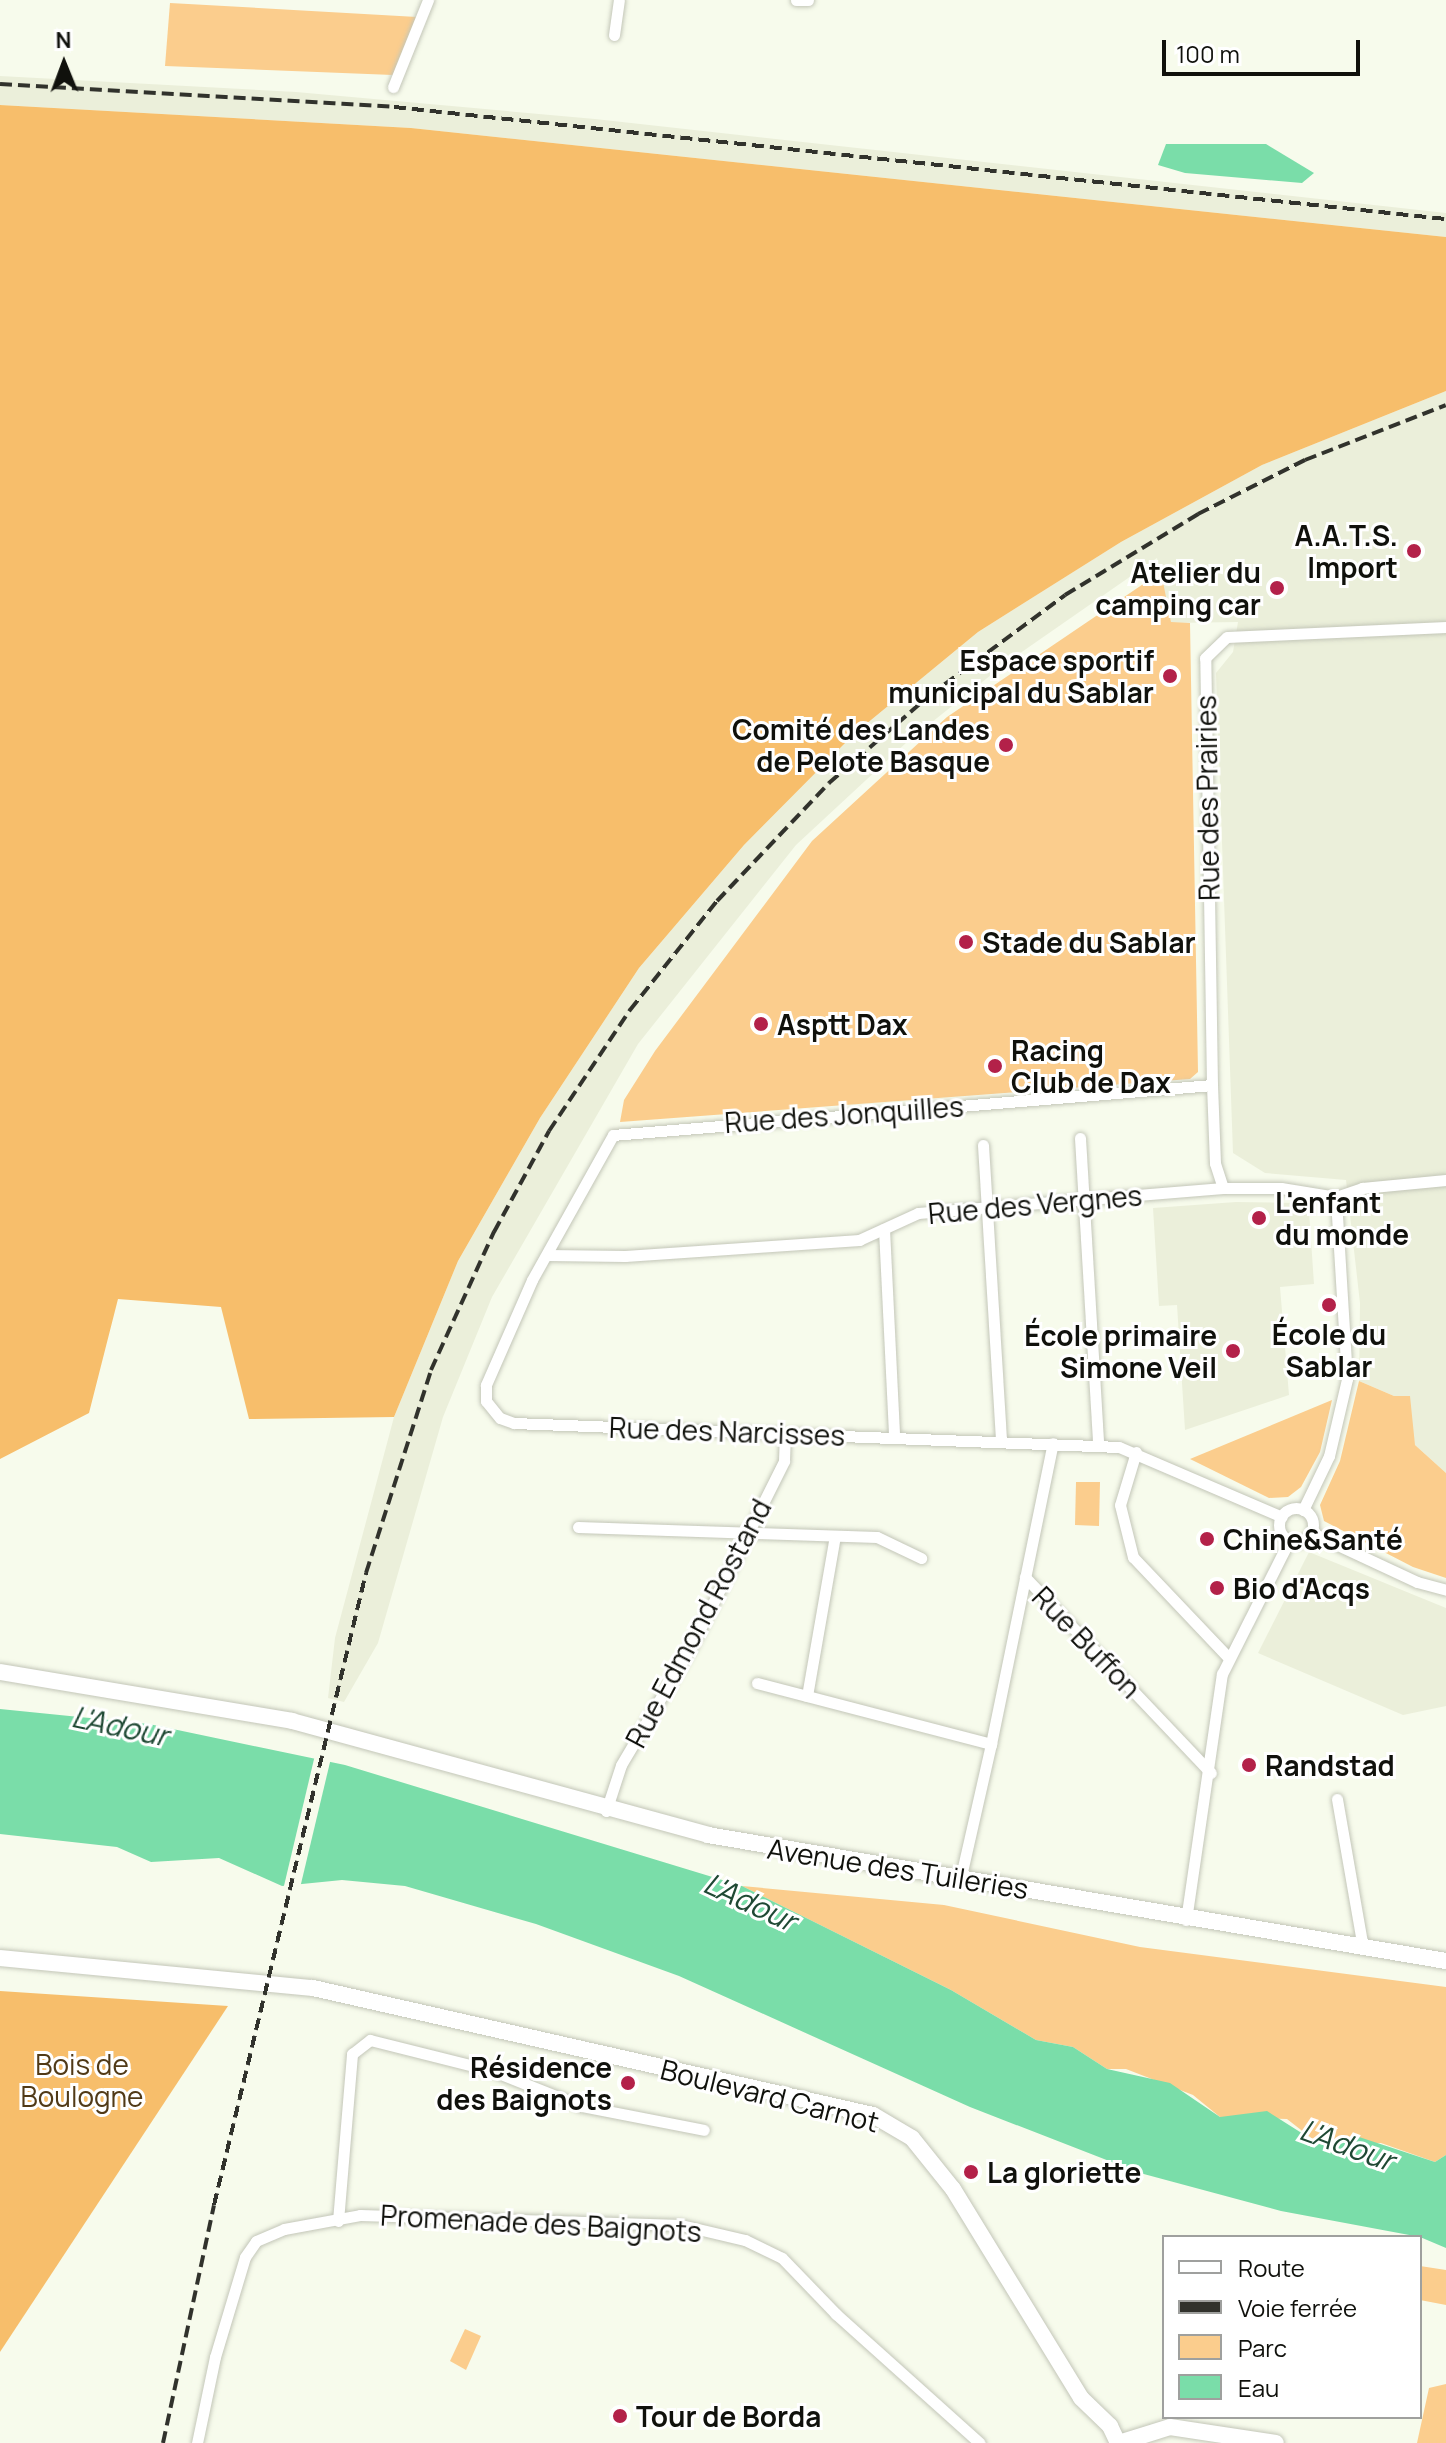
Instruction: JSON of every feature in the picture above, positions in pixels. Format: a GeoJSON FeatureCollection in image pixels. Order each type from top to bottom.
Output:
{"type":"FeatureCollection","features":[{"type":"Feature","properties":{"kind":"main road","name":"Avenue des Tuileries"},"geometry":{"type":"LineString","coordinates":[[0,1672],[306,1725],[359,1737],[606,1811],[806,1854],[961,1876],[1186,1920],[1446,1961]]}},
{"type":"Feature","properties":{"kind":"main road","name":"Boulevard Carnot"},"geometry":{"type":"LineString","coordinates":[[0,1958],[313,1988],[873,2115],[912,2138],[953,2189],[1081,2398],[1110,2426],[1118,2443]]}},
{"type":"Feature","properties":{"kind":"main road"},"geometry":{"type":"LineString","coordinates":[[1118,2443],[1156,2427],[1188,2422],[1247,2441],[1276,2443]]}},
{"type":"Feature","properties":{"kind":"street"},"geometry":{"type":"LineString","coordinates":[[393,87],[428,0]]}},
{"type":"Feature","properties":{"kind":"street"},"geometry":{"type":"LineString","coordinates":[[614,35],[619,0]]}},
{"type":"Feature","properties":{"kind":"street"},"geometry":{"type":"LineString","coordinates":[[796,0],[808,0]]}},
{"type":"Feature","properties":{"kind":"street","name":"Rue des Prairies"},"geometry":{"type":"LineString","coordinates":[[1223,1188],[1215,1163],[1212,1085],[1205,658],[1227,637],[1446,627]]}},
{"type":"Feature","properties":{"kind":"street","name":"Rue des Jonquilles"},"geometry":{"type":"LineString","coordinates":[[547,1255],[605,1142],[626,1130],[1212,1085]]}},
{"type":"Feature","properties":{"kind":"street"},"geometry":{"type":"LineString","coordinates":[[1080,1138],[1098,1444]]}},
{"type":"Feature","properties":{"kind":"street"},"geometry":{"type":"LineString","coordinates":[[983,1145],[1001,1439]]}},
{"type":"Feature","properties":{"kind":"street"},"geometry":{"type":"LineString","coordinates":[[1303,1510],[1329,1456],[1347,1379],[1336,1197],[1362,1188],[1446,1180]]}},
{"type":"Feature","properties":{"kind":"street","name":"Rue des Vergnes"},"geometry":{"type":"LineString","coordinates":[[547,1255],[625,1256],[843,1241],[884,1229],[918,1213],[1223,1188],[1281,1188],[1336,1197]]}},
{"type":"Feature","properties":{"kind":"street"},"geometry":{"type":"LineString","coordinates":[[884,1229],[894,1435]]}},
{"type":"Feature","properties":{"kind":"street","name":"Rue des Narcisses"},"geometry":{"type":"LineString","coordinates":[[547,1255],[486,1385],[486,1401],[500,1418],[785,1435],[894,1435],[1098,1444],[1136,1452],[1282,1517]]}},
{"type":"Feature","properties":{"kind":"street","name":"Rue Edmond Rostand"},"geometry":{"type":"LineString","coordinates":[[606,1811],[621,1765],[692,1645],[784,1461],[785,1435]]}},
{"type":"Feature","properties":{"kind":"street","name":"Rue Buffon"},"geometry":{"type":"LineString","coordinates":[[1053,1443],[1025,1577],[1211,1773]]}},
{"type":"Feature","properties":{"kind":"street"},"geometry":{"type":"LineString","coordinates":[[1136,1452],[1120,1505],[1133,1557],[1227,1656]]}},
{"type":"Feature","properties":{"kind":"street"},"geometry":{"type":"LineString","coordinates":[[1289,1541],[1280,1530],[1282,1517],[1289,1510],[1303,1510]]}},
{"type":"Feature","properties":{"kind":"street"},"geometry":{"type":"LineString","coordinates":[[1289,1541],[1304,1540],[1312,1533],[1312,1521],[1303,1510]]}},
{"type":"Feature","properties":{"kind":"street"},"geometry":{"type":"LineString","coordinates":[[578,1527],[877,1537],[921,1558]]}},
{"type":"Feature","properties":{"kind":"street"},"geometry":{"type":"LineString","coordinates":[[1312,1533],[1446,1590]]}},
{"type":"Feature","properties":{"kind":"street"},"geometry":{"type":"LineString","coordinates":[[807,1696],[835,1536]]}},
{"type":"Feature","properties":{"kind":"street"},"geometry":{"type":"LineString","coordinates":[[1186,1920],[1227,1656],[1289,1541]]}},
{"type":"Feature","properties":{"kind":"street"},"geometry":{"type":"LineString","coordinates":[[961,1876],[1025,1577]]}},
{"type":"Feature","properties":{"kind":"street"},"geometry":{"type":"LineString","coordinates":[[757,1683],[991,1744]]}},
{"type":"Feature","properties":{"kind":"street"},"geometry":{"type":"LineString","coordinates":[[1337,1799],[1363,1948]]}},
{"type":"Feature","properties":{"kind":"street"},"geometry":{"type":"LineString","coordinates":[[338,2221],[352,2054],[370,2040],[493,2071],[581,2106],[704,2130]]}},
{"type":"Feature","properties":{"kind":"street","name":"Promenade des Baignots"},"geometry":{"type":"LineString","coordinates":[[197,2443],[215,2357],[245,2257],[266,2234],[360,2215],[681,2225],[725,2233],[768,2250],[980,2443]]}},
{"type":"Feature","properties":{"kind":"shaded area"},"geometry":{"type":"Polygon","coordinates":[[[0,76],[296,92],[595,119],[1446,213],[1446,237],[411,128],[0,105],[0,76]]]}},
{"type":"Feature","properties":{"kind":"shaded area"},"geometry":{"type":"Polygon","coordinates":[[[1446,391],[1446,1473],[1415,1445],[1394,1396],[1359,1381],[1360,1303],[1346,1180],[1265,1173],[1233,1153],[1216,673],[1233,652],[1238,622],[1171,623],[1157,558],[1006,663],[907,742],[796,845],[638,1044],[492,1297],[443,1417],[378,1643],[344,1702],[328,1698],[335,1638],[394,1417],[458,1261],[540,1118],[639,968],[744,845],[854,734],[978,632],[1121,542],[1262,465],[1446,391]]]}},
{"type":"Feature","properties":{"kind":"shaded area","name":"École primaire Simone Veil"},"geometry":{"type":"Polygon","coordinates":[[[1236,1202],[1302,1203],[1309,1211],[1314,1284],[1280,1287],[1289,1395],[1185,1430],[1177,1305],[1159,1306],[1153,1208],[1236,1202]]]}},
{"type":"Feature","properties":{"kind":"shaded area"},"geometry":{"type":"Polygon","coordinates":[[[1309,1552],[1446,1608],[1446,1706],[1403,1715],[1258,1653],[1309,1552]]]}},
{"type":"Feature","properties":{"kind":"green space"},"geometry":{"type":"Polygon","coordinates":[[[170,3],[417,17],[393,75],[165,66],[170,3]]]}},
{"type":"Feature","properties":{"kind":"green space"},"geometry":{"type":"Polygon","coordinates":[[[0,105],[411,128],[1446,237],[1446,391],[1262,465],[1121,542],[978,632],[854,734],[744,845],[639,968],[540,1118],[458,1261],[394,1417],[249,1419],[221,1307],[118,1299],[89,1413],[0,1459],[0,105]]]}},
{"type":"Feature","properties":{"kind":"green space","name":"Stade du Sablar"},"geometry":{"type":"Polygon","coordinates":[[[1161,572],[1171,622],[1190,623],[1198,1072],[1190,1079],[620,1122],[624,1100],[655,1051],[812,841],[947,717],[1161,572]]]}},
{"type":"Feature","properties":{"kind":"green space"},"geometry":{"type":"Polygon","coordinates":[[[1359,1381],[1394,1396],[1410,1396],[1415,1445],[1446,1473],[1446,1578],[1413,1567],[1324,1521],[1320,1505],[1340,1461],[1359,1381]]]}},
{"type":"Feature","properties":{"kind":"green space"},"geometry":{"type":"Polygon","coordinates":[[[1332,1400],[1320,1452],[1301,1487],[1288,1497],[1269,1498],[1190,1459],[1332,1400]]]}},
{"type":"Feature","properties":{"kind":"green space"},"geometry":{"type":"Polygon","coordinates":[[[1076,1482],[1100,1482],[1099,1526],[1075,1525],[1076,1482]]]}},
{"type":"Feature","properties":{"kind":"green space"},"geometry":{"type":"Polygon","coordinates":[[[742,1886],[944,1905],[1140,1947],[1446,1987],[1446,2155],[1435,2162],[1381,2143],[1319,2144],[1287,2119],[1220,2117],[1193,2095],[1126,2069],[1107,2069],[1073,2047],[1036,2040],[951,1990],[742,1886]]]}},
{"type":"Feature","properties":{"kind":"green space","name":"Bois de Boulogne"},"geometry":{"type":"Polygon","coordinates":[[[0,1991],[228,2006],[0,2352],[0,1991]]]}},
{"type":"Feature","properties":{"kind":"green space"},"geometry":{"type":"Polygon","coordinates":[[[1422,2266],[1446,2270],[1446,2305],[1422,2300],[1422,2266]]]}},
{"type":"Feature","properties":{"kind":"green space"},"geometry":{"type":"Polygon","coordinates":[[[465,2329],[481,2336],[466,2370],[450,2361],[465,2329]]]}},
{"type":"Feature","properties":{"kind":"green space"},"geometry":{"type":"Polygon","coordinates":[[[1446,2384],[1446,2443],[1417,2443],[1429,2388],[1446,2384]]]}},
{"type":"Feature","properties":{"kind":"water"},"geometry":{"type":"Polygon","coordinates":[[[1166,144],[1266,144],[1314,173],[1302,183],[1185,173],[1158,165],[1166,144]]]}},
{"type":"Feature","properties":{"kind":"water","name":"L'Adour"},"geometry":{"type":"Polygon","coordinates":[[[0,1709],[149,1724],[345,1765],[742,1886],[951,1990],[1036,2040],[1073,2047],[1107,2069],[1170,2083],[1220,2117],[1267,2111],[1319,2144],[1334,2146],[1353,2135],[1435,2162],[1446,2155],[1446,2248],[1422,2238],[1422,2235],[1281,2211],[1140,2173],[970,2107],[679,1976],[536,1924],[405,1886],[342,1880],[282,1886],[219,1858],[151,1862],[117,1847],[0,1834],[0,1709]]]}},
{"type":"Feature","properties":{"kind":"pier"},"geometry":{"type":"Polygon","coordinates":[[[315,1755],[331,1758],[300,1888],[283,1890],[315,1755]]]}},
{"type":"Feature","properties":{"kind":"railway"},"geometry":{"type":"LineString","coordinates":[[0,84],[394,107],[1446,219]]}},
{"type":"Feature","properties":{"kind":"railway"},"geometry":{"type":"LineString","coordinates":[[163,2443],[214,2205],[366,1573],[431,1370],[494,1232],[549,1131],[630,1010],[717,901],[829,783],[930,695],[1065,595],[1198,514],[1305,460],[1446,405]]}},
{"type":"Feature","properties":{"kind":"place","name":"A.A.T.S. Import"},"geometry":{"type":"Point","coordinates":[1414,551]}},
{"type":"Feature","properties":{"kind":"place","name":"Atelier du camping car"},"geometry":{"type":"Point","coordinates":[1277,588]}},
{"type":"Feature","properties":{"kind":"place","name":"Espace sportif municipal du Sablar"},"geometry":{"type":"Point","coordinates":[1170,676]}},
{"type":"Feature","properties":{"kind":"place","name":"Comité des Landes de Pelote Basque"},"geometry":{"type":"Point","coordinates":[1006,745]}},
{"type":"Feature","properties":{"kind":"place","name":"Stade du Sablar"},"geometry":{"type":"Point","coordinates":[966,942]}},
{"type":"Feature","properties":{"kind":"place","name":"Asptt Dax"},"geometry":{"type":"Point","coordinates":[761,1024]}},
{"type":"Feature","properties":{"kind":"place","name":"Racing Club de Dax"},"geometry":{"type":"Point","coordinates":[995,1066]}},
{"type":"Feature","properties":{"kind":"place","name":"L'enfant du monde"},"geometry":{"type":"Point","coordinates":[1259,1218]}},
{"type":"Feature","properties":{"kind":"place","name":"École du Sablar"},"geometry":{"type":"Point","coordinates":[1329,1305]}},
{"type":"Feature","properties":{"kind":"place","name":"École primaire Simone Veil"},"geometry":{"type":"Point","coordinates":[1233,1351]}},
{"type":"Feature","properties":{"kind":"place","name":"Chine&Santé"},"geometry":{"type":"Point","coordinates":[1207,1539]}},
{"type":"Feature","properties":{"kind":"place","name":"Bio d'Acqs"},"geometry":{"type":"Point","coordinates":[1217,1588]}},
{"type":"Feature","properties":{"kind":"place","name":"Randstad"},"geometry":{"type":"Point","coordinates":[1249,1765]}},
{"type":"Feature","properties":{"kind":"place","name":"Résidence des Baignots"},"geometry":{"type":"Point","coordinates":[628,2083]}},
{"type":"Feature","properties":{"kind":"place","name":"La gloriette"},"geometry":{"type":"Point","coordinates":[971,2172]}},
{"type":"Feature","properties":{"kind":"place","name":"Tour de Borda"},"geometry":{"type":"Point","coordinates":[620,2416]}}]}
